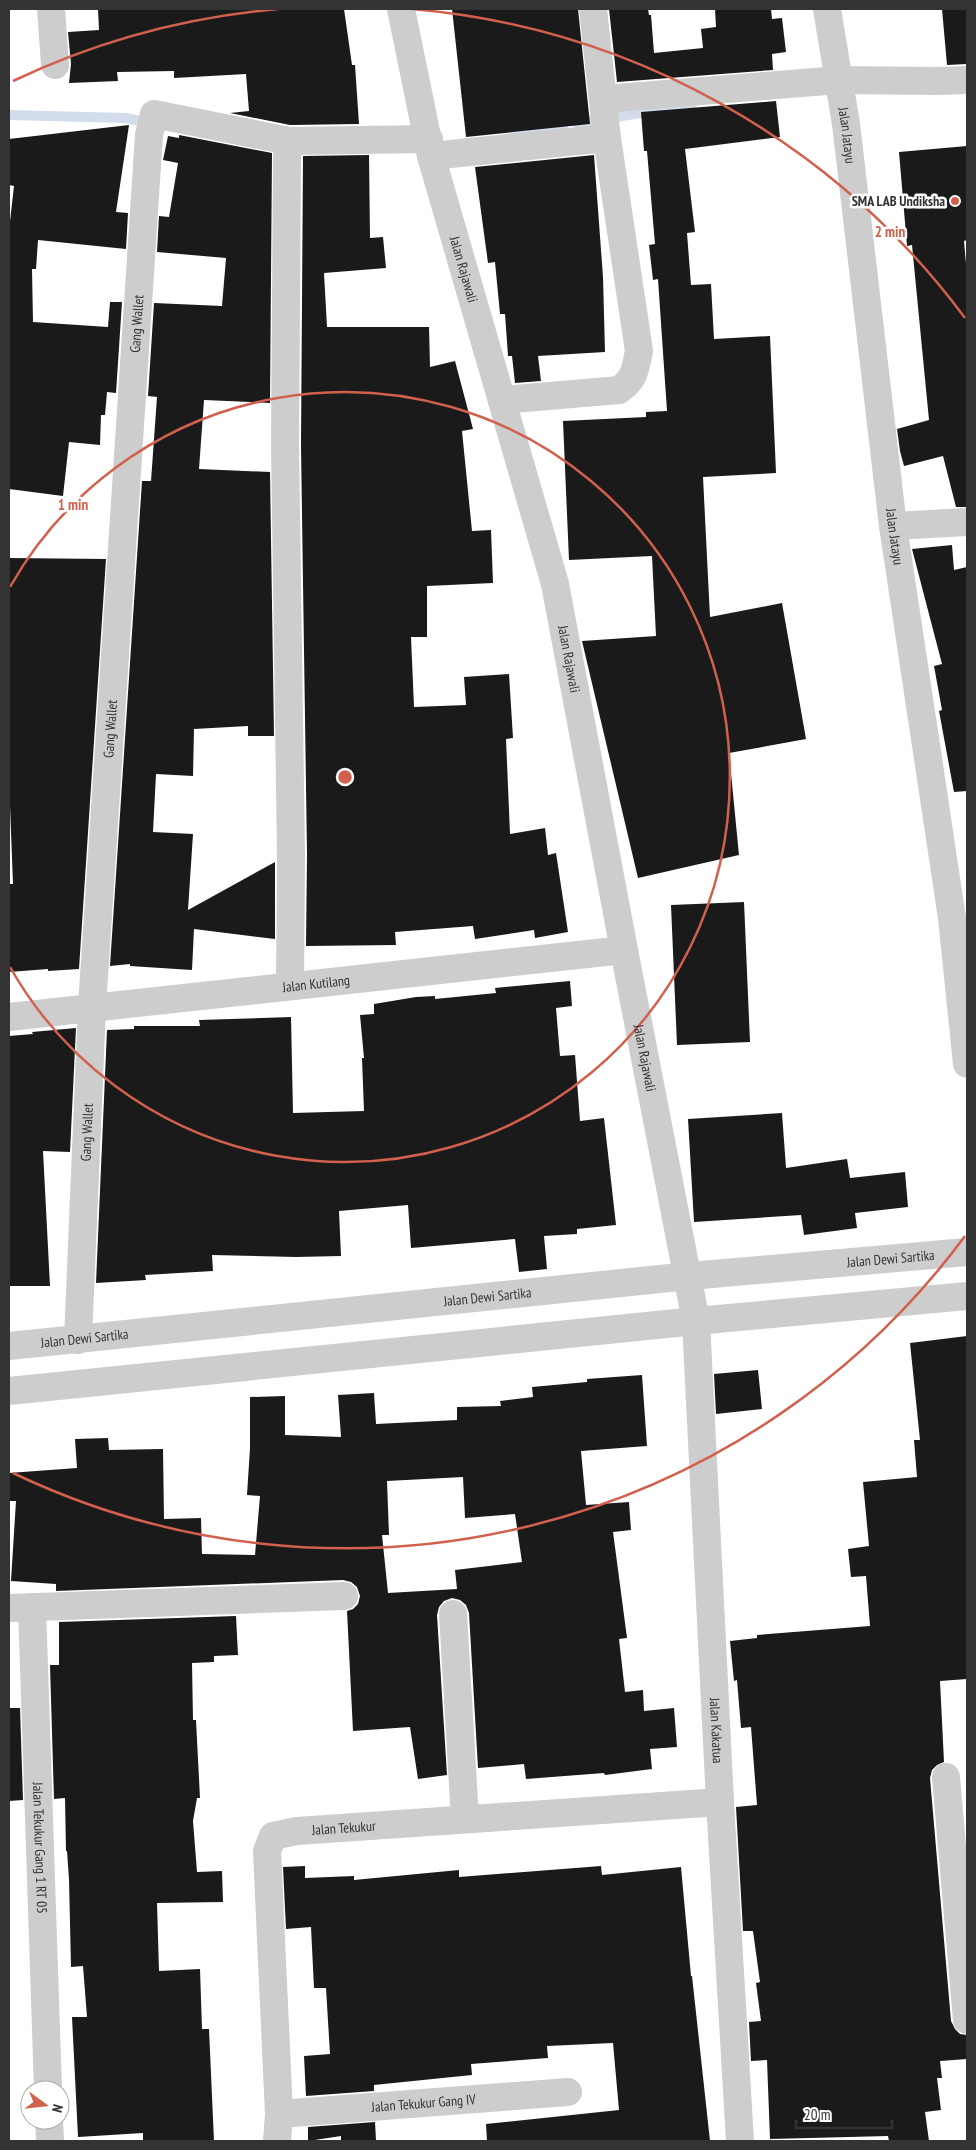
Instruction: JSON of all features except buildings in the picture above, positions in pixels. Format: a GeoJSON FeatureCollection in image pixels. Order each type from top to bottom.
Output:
{"type":"FeatureCollection","features":[{"type":"Feature","properties":{"kind":"street"},"geometry":{"type":"LineString","coordinates":[[51,9],[55,65]]}},
{"type":"Feature","properties":{"kind":"street","name":"Jalan Rajawali"},"geometry":{"type":"LineString","coordinates":[[400,9],[430,148],[555,584],[696,1320]]}},
{"type":"Feature","properties":{"kind":"street"},"geometry":{"type":"LineString","coordinates":[[502,400],[619,390],[631,382],[639,351],[605,117],[593,9]]}},
{"type":"Feature","properties":{"kind":"street","name":"Jalan Jatayu"},"geometry":{"type":"LineString","coordinates":[[827,9],[847,134],[893,526],[959,917],[967,1064]]}},
{"type":"Feature","properties":{"kind":"street"},"geometry":{"type":"LineString","coordinates":[[290,986],[291,854],[285,446],[288,148],[430,148],[605,117],[839,80],[938,82],[967,80]]}},
{"type":"Feature","properties":{"kind":"street","name":"Gang Wallet"},"geometry":{"type":"LineString","coordinates":[[78,1340],[92,1008],[151,126],[155,113],[288,148]]}},
{"type":"Feature","properties":{"kind":"street"},"geometry":{"type":"LineString","coordinates":[[893,526],[967,522]]}},
{"type":"Feature","properties":{"kind":"street","name":"Jalan Kutilang"},"geometry":{"type":"LineString","coordinates":[[9,1017],[624,950]]}},
{"type":"Feature","properties":{"kind":"street","name":"Jalan Dewi Sartika"},"geometry":{"type":"LineString","coordinates":[[9,1346],[689,1276],[967,1252]]}},
{"type":"Feature","properties":{"kind":"street"},"geometry":{"type":"LineString","coordinates":[[9,1391],[696,1320],[967,1296]]}},
{"type":"Feature","properties":{"kind":"street","name":"Jalan Kakatua"},"geometry":{"type":"LineString","coordinates":[[696,1320],[720,1802],[740,2141]]}},
{"type":"Feature","properties":{"kind":"street"},"geometry":{"type":"LineString","coordinates":[[20,1607],[344,1596]]}},
{"type":"Feature","properties":{"kind":"street","name":"Jalan Tekukur Gang 1 RT 05"},"geometry":{"type":"LineString","coordinates":[[20,1607],[47,2080]]}},
{"type":"Feature","properties":{"kind":"street"},"geometry":{"type":"LineString","coordinates":[[453,1614],[465,1819]]}},
{"type":"Feature","properties":{"kind":"street"},"geometry":{"type":"LineString","coordinates":[[946,1777],[967,2020]]}},
{"type":"Feature","properties":{"kind":"street","name":"Jalan Tekukur"},"geometry":{"type":"LineString","coordinates":[[277,2141],[279,2114],[267,1851],[273,1836],[297,1832],[465,1819],[720,1802]]}},
{"type":"Feature","properties":{"kind":"street","name":"Jalan Tekukur Gang IV"},"geometry":{"type":"LineString","coordinates":[[279,2114],[568,2092]]}},
{"type":"Feature","properties":{"kind":"waterway"},"geometry":{"type":"LineString","coordinates":[[577,123],[691,105]]}},
{"type":"Feature","properties":{"kind":"waterway"},"geometry":{"type":"LineString","coordinates":[[9,115],[125,118],[150,123]]}},
{"type":"Feature","properties":{"kind":"waterway"},"geometry":{"type":"LineString","coordinates":[[513,135],[563,126]]}},
{"type":"Feature","properties":{"kind":"place","name":"SMA LAB Undiksha"},"geometry":{"type":"Point","coordinates":[955,201]}}]}
